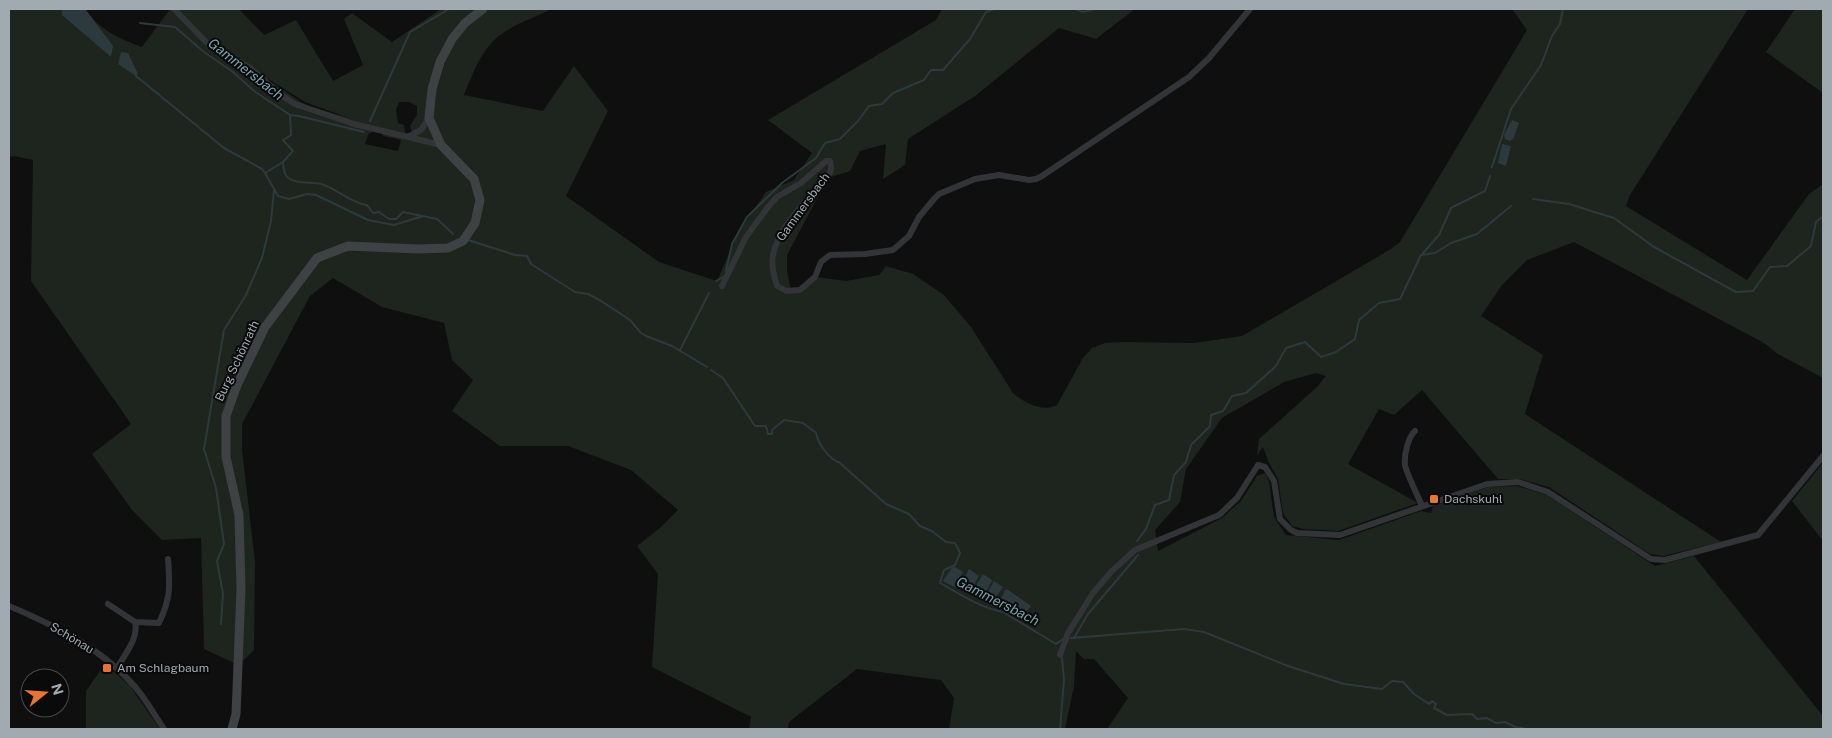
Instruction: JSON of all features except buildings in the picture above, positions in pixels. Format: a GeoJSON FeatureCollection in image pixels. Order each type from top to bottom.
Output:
{"type":"FeatureCollection","features":[{"type":"Feature","properties":{"kind":"street"},"geometry":{"type":"LineString","coordinates":[[174,9],[206,42],[249,67],[295,104],[354,124],[441,145]]}},
{"type":"Feature","properties":{"kind":"street","name":"Burg Schönrath"},"geometry":{"type":"LineString","coordinates":[[232,729],[236,714],[241,589],[239,515],[226,457],[226,416],[237,385],[265,327],[317,258],[348,246],[418,249],[448,248],[463,241],[475,223],[480,200],[474,178],[441,145],[429,118],[432,89],[440,62],[452,39],[483,9]]}},
{"type":"Feature","properties":{"kind":"street","name":"Gammersbach"},"geometry":{"type":"LineString","coordinates":[[722,286],[746,237],[768,207],[777,197],[801,183],[826,161],[830,161],[832,167],[830,174],[802,205],[776,243],[772,257],[773,270],[777,286],[786,292],[800,290],[808,285],[815,277],[821,262],[830,255],[865,254],[893,250],[909,236],[928,206],[940,194],[985,176],[998,175],[1029,180],[1042,176],[1189,77],[1209,58],[1250,9]]}},
{"type":"Feature","properties":{"kind":"street"},"geometry":{"type":"LineString","coordinates":[[406,137],[417,134],[429,118]]}},
{"type":"Feature","properties":{"kind":"street"},"geometry":{"type":"LineString","coordinates":[[1416,431],[1411,435],[1408,442],[1405,464],[1422,506]]}},
{"type":"Feature","properties":{"kind":"street"},"geometry":{"type":"LineString","coordinates":[[1060,655],[1069,632],[1093,593],[1112,571],[1135,550],[1219,515],[1238,498],[1258,465],[1265,467],[1274,481],[1280,519],[1290,530],[1297,533],[1340,536],[1487,484],[1518,482],[1548,492],[1651,559],[1665,560],[1758,535],[1823,456]]}},
{"type":"Feature","properties":{"kind":"street"},"geometry":{"type":"LineString","coordinates":[[108,604],[135,622],[159,622],[164,613],[171,589],[168,559]]}},
{"type":"Feature","properties":{"kind":"street","name":"Schönau"},"geometry":{"type":"LineString","coordinates":[[9,606],[68,633],[117,668],[137,689],[164,729]]}},
{"type":"Feature","properties":{"kind":"street"},"geometry":{"type":"LineString","coordinates":[[117,668],[134,640],[135,622]]}},
{"type":"Feature","properties":{"kind":"shaded area"},"geometry":{"type":"Polygon","coordinates":[[[9,9],[86,9],[103,28],[118,37],[142,47],[170,9],[239,9],[264,35],[296,20],[333,81],[363,65],[344,19],[352,13],[392,42],[441,9],[552,9],[514,26],[496,39],[479,61],[464,95],[543,111],[574,66],[608,111],[566,196],[659,262],[717,281],[738,233],[766,192],[794,180],[812,153],[768,120],[936,20],[942,9],[1135,9],[1096,39],[1059,28],[975,96],[908,139],[905,165],[883,179],[886,144],[860,151],[850,171],[828,178],[787,255],[787,271],[791,291],[800,290],[816,277],[846,281],[879,275],[886,266],[913,274],[944,295],[971,327],[1013,393],[1028,403],[1046,408],[1057,405],[1083,358],[1092,348],[1105,343],[1194,343],[1242,336],[1400,242],[1527,30],[1512,9],[1748,9],[1630,195],[1626,206],[1747,280],[1809,194],[1823,184],[1823,378],[1778,354],[1764,343],[1574,242],[1527,260],[1502,285],[1481,316],[1543,355],[1525,414],[1721,542],[1663,556],[1650,554],[1549,487],[1519,479],[1498,479],[1422,390],[1394,415],[1379,409],[1348,464],[1418,503],[1338,531],[1304,529],[1292,526],[1283,513],[1278,479],[1263,447],[1257,455],[1259,439],[1317,387],[1326,376],[1316,373],[1284,382],[1222,418],[1186,469],[1180,502],[1155,530],[1158,551],[1222,518],[1241,501],[1257,476],[1265,473],[1269,481],[1274,517],[1286,535],[1339,540],[1421,511],[1431,513],[1433,506],[1488,487],[1517,486],[1547,495],[1655,566],[1694,556],[1823,716],[1823,729],[1107,729],[1128,698],[1094,659],[1084,659],[1076,651],[1074,686],[1065,729],[949,729],[954,698],[941,680],[857,669],[789,722],[788,729],[749,729],[751,717],[652,667],[658,574],[637,546],[660,528],[678,510],[631,470],[568,446],[500,446],[452,411],[473,380],[452,360],[444,323],[382,307],[333,278],[310,296],[242,424],[242,449],[255,562],[254,650],[241,663],[234,663],[204,649],[201,538],[162,540],[132,510],[92,454],[131,424],[31,281],[33,160],[14,156],[9,157],[9,9]],[[246,65],[307,106],[349,118],[305,102],[246,65]],[[399,102],[396,110],[398,123],[404,125],[405,133],[412,133],[410,126],[417,115],[417,106],[409,102],[399,102]],[[372,131],[372,133],[369,133],[365,144],[398,151],[401,140],[383,136],[382,133],[372,131]],[[1007,589],[999,603],[1001,606],[1017,613],[1030,605],[1007,589]]]}},
{"type":"Feature","properties":{"kind":"shaded area"},"geometry":{"type":"Polygon","coordinates":[[[62,9],[85,9],[113,46],[111,57],[62,15],[62,9]]]}},
{"type":"Feature","properties":{"kind":"shaded area"},"geometry":{"type":"Polygon","coordinates":[[[1795,9],[1823,9],[1823,93],[1766,52],[1795,9]]]}},
{"type":"Feature","properties":{"kind":"shaded area"},"geometry":{"type":"Polygon","coordinates":[[[121,52],[128,53],[138,74],[136,76],[118,64],[121,52]]]}},
{"type":"Feature","properties":{"kind":"shaded area"},"geometry":{"type":"Polygon","coordinates":[[[1512,120],[1519,123],[1513,139],[1510,141],[1505,139],[1504,135],[1512,120]]]}},
{"type":"Feature","properties":{"kind":"shaded area"},"geometry":{"type":"Polygon","coordinates":[[[1502,144],[1511,146],[1506,166],[1498,163],[1502,144]]]}},
{"type":"Feature","properties":{"kind":"shaded area"},"geometry":{"type":"Polygon","coordinates":[[[1823,463],[1823,541],[1792,501],[1823,463]]]}},
{"type":"Feature","properties":{"kind":"shaded area"},"geometry":{"type":"Polygon","coordinates":[[[953,566],[963,572],[954,587],[943,581],[953,566]]]}},
{"type":"Feature","properties":{"kind":"shaded area"},"geometry":{"type":"Polygon","coordinates":[[[969,569],[979,576],[970,592],[960,587],[969,569]]]}},
{"type":"Feature","properties":{"kind":"shaded area"},"geometry":{"type":"Polygon","coordinates":[[[983,574],[992,580],[984,597],[972,592],[983,574]]]}},
{"type":"Feature","properties":{"kind":"shaded area"},"geometry":{"type":"Polygon","coordinates":[[[994,581],[1003,587],[993,602],[985,598],[994,581]]]}},
{"type":"Feature","properties":{"kind":"shaded area"},"geometry":{"type":"Polygon","coordinates":[[[1007,589],[1031,607],[1023,614],[1001,606],[999,603],[1007,589]]]}},
{"type":"Feature","properties":{"kind":"shaded area"},"geometry":{"type":"Polygon","coordinates":[[[105,664],[130,686],[160,729],[86,729],[86,691],[105,664]]]}},
{"type":"Feature","properties":{"kind":"waterway"},"geometry":{"type":"LineString","coordinates":[[370,121],[410,32],[449,9]]}},
{"type":"Feature","properties":{"kind":"waterway"},"geometry":{"type":"LineString","coordinates":[[726,271],[732,244],[747,217],[782,183],[816,158],[825,143],[840,139],[858,121],[869,106],[882,104],[893,93],[924,80],[931,70],[943,70],[970,39],[986,12],[994,9]]}},
{"type":"Feature","properties":{"kind":"waterway"},"geometry":{"type":"LineString","coordinates":[[1075,9],[1083,12],[1095,9]]}},
{"type":"Feature","properties":{"kind":"waterway"},"geometry":{"type":"LineString","coordinates":[[1492,167],[1511,109],[1541,65],[1552,36],[1560,24],[1563,9]]}},
{"type":"Feature","properties":{"kind":"waterway","name":"Gammersbach"},"geometry":{"type":"LineString","coordinates":[[140,23],[175,27],[204,52],[233,72],[254,91],[290,115],[291,135],[283,140],[293,151],[283,162],[285,174],[290,179],[297,182],[317,183],[327,186],[355,202],[367,205],[373,213],[379,212],[389,219],[396,219],[403,212],[437,219],[453,234]]}},
{"type":"Feature","properties":{"kind":"waterway"},"geometry":{"type":"LineString","coordinates":[[136,76],[224,148],[262,169],[265,173]]}},
{"type":"Feature","properties":{"kind":"waterway"},"geometry":{"type":"LineString","coordinates":[[290,115],[364,132]]}},
{"type":"Feature","properties":{"kind":"waterway"},"geometry":{"type":"LineString","coordinates":[[283,162],[265,173],[278,196],[289,199],[307,194],[316,195],[368,220],[394,225],[423,216]]}},
{"type":"Feature","properties":{"kind":"waterway"},"geometry":{"type":"LineString","coordinates":[[1423,253],[1439,235],[1451,208],[1485,191],[1490,176]]}},
{"type":"Feature","properties":{"kind":"waterway"},"geometry":{"type":"LineString","coordinates":[[221,624],[223,594],[217,561],[224,544],[216,488],[204,449],[224,330],[246,295],[262,258],[271,221],[274,190]]}},
{"type":"Feature","properties":{"kind":"waterway"},"geometry":{"type":"LineString","coordinates":[[1533,199],[1569,204],[1614,218],[1654,247],[1736,292],[1753,291],[1770,267],[1787,266],[1811,246],[1816,222],[1823,216]]}},
{"type":"Feature","properties":{"kind":"waterway"},"geometry":{"type":"LineString","coordinates":[[1137,541],[1146,529],[1155,505],[1169,500],[1174,475],[1186,462],[1191,445],[1210,426],[1211,415],[1223,411],[1232,396],[1246,393],[1276,366],[1286,348],[1305,342],[1321,357],[1336,352],[1355,339],[1359,320],[1379,303],[1400,299],[1421,255],[1435,253],[1451,243],[1477,234],[1511,206]]}},
{"type":"Feature","properties":{"kind":"waterway","name":"Gammersbach"},"geometry":{"type":"LineString","coordinates":[[468,240],[515,255],[527,256],[531,264],[575,292],[588,294],[630,320],[641,333],[672,346],[707,367]]}},
{"type":"Feature","properties":{"kind":"waterway"},"geometry":{"type":"LineString","coordinates":[[716,281],[725,276]]}},
{"type":"Feature","properties":{"kind":"waterway"},"geometry":{"type":"LineString","coordinates":[[680,350],[709,293]]}},
{"type":"Feature","properties":{"kind":"waterway","name":"Gammersbach"},"geometry":{"type":"LineString","coordinates":[[711,370],[723,378],[755,426],[766,426],[768,434],[772,434],[772,430],[784,420],[803,423],[816,433],[819,442],[828,455],[840,463],[886,504],[909,514],[920,526],[932,531],[946,542],[955,543],[960,553],[955,565],[944,570],[940,583],[978,604],[1003,612],[1056,644],[1063,639]]}},
{"type":"Feature","properties":{"kind":"waterway"},"geometry":{"type":"LineString","coordinates":[[1074,638],[1088,614],[1138,555]]}},
{"type":"Feature","properties":{"kind":"waterway","name":"Gammersbach"},"geometry":{"type":"LineString","coordinates":[[1071,638],[1184,629],[1204,632],[1288,666],[1344,684],[1382,689],[1392,681],[1403,682],[1414,694],[1429,704],[1432,701],[1436,704],[1434,708],[1447,715],[1472,714],[1477,719],[1487,718],[1496,723],[1505,722],[1515,727],[1523,728]]}},
{"type":"Feature","properties":{"kind":"waterway"},"geometry":{"type":"LineString","coordinates":[[1060,729],[1064,680],[1062,657]]}},
{"type":"Feature","properties":{"kind":"place","name":"Dachskuhl"},"geometry":{"type":"Point","coordinates":[1434,499]}},
{"type":"Feature","properties":{"kind":"place","name":"Am Schlagbaum"},"geometry":{"type":"Point","coordinates":[107,668]}}]}
